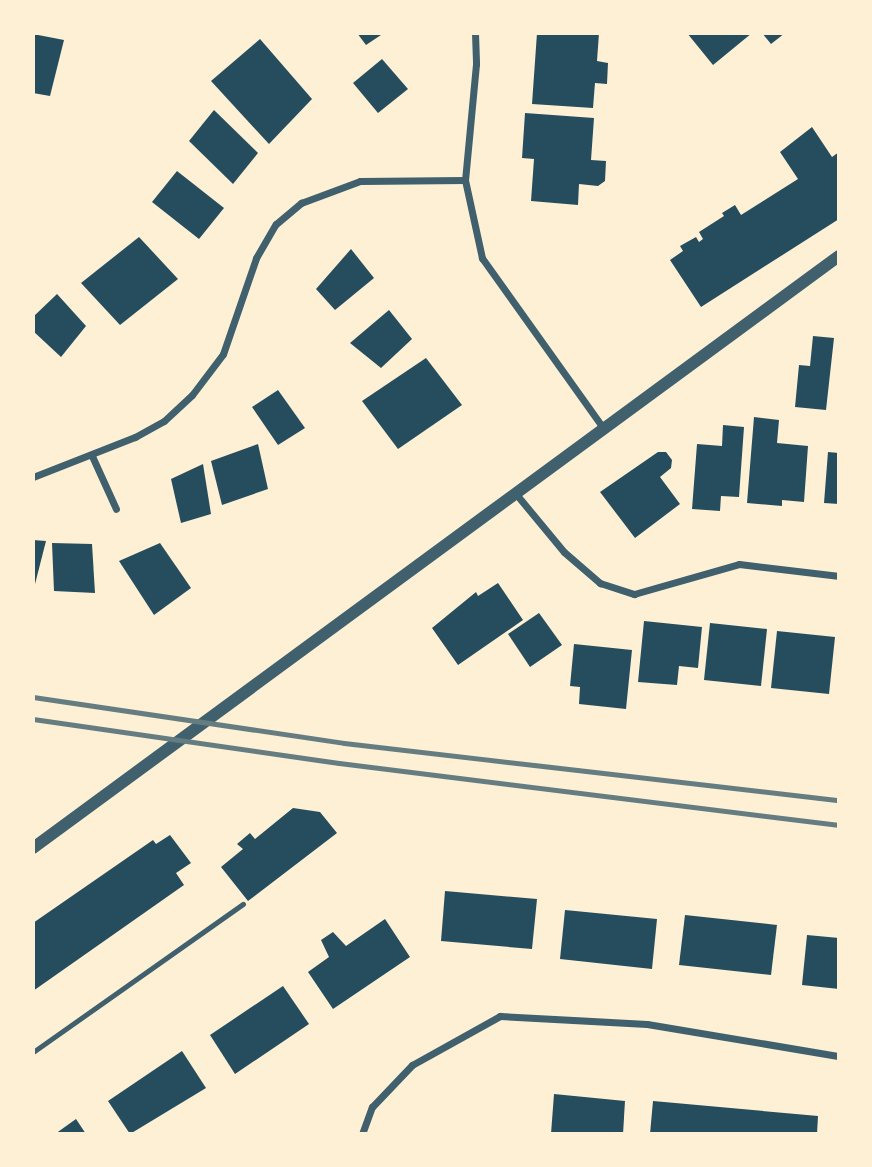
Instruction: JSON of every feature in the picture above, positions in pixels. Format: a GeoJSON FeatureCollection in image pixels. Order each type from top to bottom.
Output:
{"type":"FeatureCollection","features":[{"type":"Feature","properties":{"kind":"street"},"geometry":{"type":"LineString","coordinates":[[475,33],[477,64],[465,180],[482,258],[602,426]]}},
{"type":"Feature","properties":{"kind":"street"},"geometry":{"type":"LineString","coordinates":[[33,477],[92,456],[164,421],[192,395],[223,354],[256,258],[276,224],[301,203],[360,181],[465,180]]}},
{"type":"Feature","properties":{"kind":"street"},"geometry":{"type":"LineString","coordinates":[[33,848],[516,494],[602,426],[839,256]]}},
{"type":"Feature","properties":{"kind":"street"},"geometry":{"type":"LineString","coordinates":[[92,456],[116,509]]}},
{"type":"Feature","properties":{"kind":"street"},"geometry":{"type":"LineString","coordinates":[[516,494],[564,552],[591,576],[634,594],[739,565],[839,576]]}},
{"type":"Feature","properties":{"kind":"street"},"geometry":{"type":"LineString","coordinates":[[362,1134],[372,1107],[412,1065],[500,1016],[647,1024],[839,1056]]}},
{"type":"Feature","properties":{"kind":"lane"},"geometry":{"type":"LineString","coordinates":[[33,1052],[243,904]]}},
{"type":"Feature","properties":{"kind":"building"},"geometry":{"type":"Polygon","coordinates":[[[357,33],[384,33],[366,45],[357,33]]]}},
{"type":"Feature","properties":{"kind":"building"},"geometry":{"type":"Polygon","coordinates":[[[537,33],[599,33],[597,61],[608,63],[607,84],[595,83],[593,108],[532,104],[537,33]]]}},
{"type":"Feature","properties":{"kind":"building"},"geometry":{"type":"Polygon","coordinates":[[[687,33],[752,33],[713,65],[687,33]]]}},
{"type":"Feature","properties":{"kind":"building"},"geometry":{"type":"Polygon","coordinates":[[[762,33],[785,33],[771,44],[762,33]]]}},
{"type":"Feature","properties":{"kind":"building"},"geometry":{"type":"Polygon","coordinates":[[[33,34],[64,40],[50,96],[33,93],[33,34]]]}},
{"type":"Feature","properties":{"kind":"building"},"geometry":{"type":"Polygon","coordinates":[[[260,39],[312,99],[269,144],[211,81],[260,39]]]}},
{"type":"Feature","properties":{"kind":"building"},"geometry":{"type":"Polygon","coordinates":[[[382,59],[408,89],[378,113],[353,83],[382,59]]]}},
{"type":"Feature","properties":{"kind":"building"},"geometry":{"type":"Polygon","coordinates":[[[214,110],[258,153],[233,184],[189,141],[214,110]]]}},
{"type":"Feature","properties":{"kind":"building"},"geometry":{"type":"Polygon","coordinates":[[[525,113],[594,118],[591,160],[606,161],[605,181],[598,186],[579,184],[578,205],[531,201],[534,159],[522,158],[525,113]]]}},
{"type":"Feature","properties":{"kind":"building"},"geometry":{"type":"Polygon","coordinates":[[[812,127],[832,157],[839,152],[839,219],[701,307],[670,260],[683,251],[680,246],[696,237],[699,242],[703,239],[699,232],[724,216],[722,213],[735,205],[741,215],[798,179],[780,152],[812,127]]]}},
{"type":"Feature","properties":{"kind":"building"},"geometry":{"type":"Polygon","coordinates":[[[177,171],[224,208],[199,239],[152,202],[177,171]]]}},
{"type":"Feature","properties":{"kind":"building"},"geometry":{"type":"Polygon","coordinates":[[[139,237],[178,279],[120,325],[81,283],[139,237]]]}},
{"type":"Feature","properties":{"kind":"building"},"geometry":{"type":"Polygon","coordinates":[[[351,249],[374,278],[335,310],[316,289],[351,249]]]}},
{"type":"Feature","properties":{"kind":"building"},"geometry":{"type":"Polygon","coordinates":[[[57,294],[86,326],[61,357],[33,331],[33,317],[57,294]]]}},
{"type":"Feature","properties":{"kind":"building"},"geometry":{"type":"Polygon","coordinates":[[[389,310],[412,339],[381,368],[350,343],[389,310]]]}},
{"type":"Feature","properties":{"kind":"building"},"geometry":{"type":"Polygon","coordinates":[[[813,336],[834,338],[826,410],[795,407],[799,365],[810,366],[813,336]]]}},
{"type":"Feature","properties":{"kind":"building"},"geometry":{"type":"Polygon","coordinates":[[[426,358],[462,405],[398,449],[362,401],[426,358]]]}},
{"type":"Feature","properties":{"kind":"building"},"geometry":{"type":"Polygon","coordinates":[[[278,390],[305,428],[278,445],[252,407],[278,390]]]}},
{"type":"Feature","properties":{"kind":"building"},"geometry":{"type":"Polygon","coordinates":[[[754,417],[779,420],[777,443],[808,446],[804,502],[782,500],[782,506],[747,503],[754,417]]]}},
{"type":"Feature","properties":{"kind":"building"},"geometry":{"type":"Polygon","coordinates":[[[723,425],[744,427],[739,497],[721,496],[720,511],[692,509],[697,444],[722,446],[723,425]]]}},
{"type":"Feature","properties":{"kind":"building"},"geometry":{"type":"Polygon","coordinates":[[[258,444],[268,489],[222,505],[211,461],[258,444]]]}},
{"type":"Feature","properties":{"kind":"building"},"geometry":{"type":"Polygon","coordinates":[[[658,452],[666,452],[672,460],[671,468],[660,477],[680,504],[635,538],[600,492],[658,452]]]}},
{"type":"Feature","properties":{"kind":"building"},"geometry":{"type":"Polygon","coordinates":[[[828,452],[839,453],[839,504],[824,503],[828,452]]]}},
{"type":"Feature","properties":{"kind":"building"},"geometry":{"type":"Polygon","coordinates":[[[203,464],[211,514],[181,523],[171,479],[203,464]]]}},
{"type":"Feature","properties":{"kind":"building"},"geometry":{"type":"Polygon","coordinates":[[[33,540],[46,541],[34,588],[33,588],[33,540]]]}},
{"type":"Feature","properties":{"kind":"building"},"geometry":{"type":"Polygon","coordinates":[[[52,543],[92,544],[95,593],[54,591],[52,543]]]}},
{"type":"Feature","properties":{"kind":"building"},"geometry":{"type":"Polygon","coordinates":[[[160,543],[191,588],[154,615],[119,561],[160,543]]]}},
{"type":"Feature","properties":{"kind":"building"},"geometry":{"type":"Polygon","coordinates":[[[498,583],[523,620],[458,665],[432,628],[476,592],[478,596],[498,583]]]}},
{"type":"Feature","properties":{"kind":"building"},"geometry":{"type":"Polygon","coordinates":[[[539,613],[562,645],[530,667],[508,634],[539,613]]]}},
{"type":"Feature","properties":{"kind":"building"},"geometry":{"type":"Polygon","coordinates":[[[644,621],[702,627],[698,668],[679,666],[677,685],[638,682],[644,621]]]}},
{"type":"Feature","properties":{"kind":"building"},"geometry":{"type":"Polygon","coordinates":[[[710,623],[767,629],[761,686],[704,680],[710,623]]]}},
{"type":"Feature","properties":{"kind":"building"},"geometry":{"type":"Polygon","coordinates":[[[777,631],[835,637],[829,694],[771,688],[777,631]]]}},
{"type":"Feature","properties":{"kind":"building"},"geometry":{"type":"Polygon","coordinates":[[[574,644],[632,650],[626,709],[579,704],[580,687],[570,686],[574,644]]]}},
{"type":"Feature","properties":{"kind":"building"},"geometry":{"type":"Polygon","coordinates":[[[293,808],[320,812],[337,833],[248,901],[221,867],[243,849],[237,844],[250,833],[255,839],[293,808]]]}},
{"type":"Feature","properties":{"kind":"building"},"geometry":{"type":"Polygon","coordinates":[[[170,835],[191,863],[176,873],[184,885],[33,991],[33,923],[153,840],[156,844],[170,835]]]}},
{"type":"Feature","properties":{"kind":"building"},"geometry":{"type":"Polygon","coordinates":[[[445,891],[537,899],[532,949],[441,941],[445,891]]]}},
{"type":"Feature","properties":{"kind":"building"},"geometry":{"type":"Polygon","coordinates":[[[565,910],[657,919],[652,969],[560,959],[565,910]]]}},
{"type":"Feature","properties":{"kind":"building"},"geometry":{"type":"Polygon","coordinates":[[[685,915],[777,925],[771,975],[679,965],[685,915]]]}},
{"type":"Feature","properties":{"kind":"building"},"geometry":{"type":"Polygon","coordinates":[[[385,919],[410,957],[333,1009],[308,972],[329,957],[321,940],[333,932],[346,946],[385,919]]]}},
{"type":"Feature","properties":{"kind":"building"},"geometry":{"type":"Polygon","coordinates":[[[807,935],[839,938],[839,989],[802,985],[807,935]]]}},
{"type":"Feature","properties":{"kind":"building"},"geometry":{"type":"Polygon","coordinates":[[[283,986],[309,1024],[235,1074],[210,1035],[283,986]]]}},
{"type":"Feature","properties":{"kind":"building"},"geometry":{"type":"Polygon","coordinates":[[[182,1051],[206,1088],[130,1134],[108,1101],[182,1051]]]}},
{"type":"Feature","properties":{"kind":"building"},"geometry":{"type":"Polygon","coordinates":[[[554,1094],[625,1101],[623,1134],[551,1134],[554,1094]]]}},
{"type":"Feature","properties":{"kind":"building"},"geometry":{"type":"Polygon","coordinates":[[[653,1101],[818,1116],[817,1134],[650,1134],[653,1101]]]}},
{"type":"Feature","properties":{"kind":"building"},"geometry":{"type":"Polygon","coordinates":[[[76,1119],[86,1134],[55,1134],[76,1119]]]}},
{"type":"Feature","properties":{"kind":"railway"},"geometry":{"type":"LineString","coordinates":[[33,697],[344,743],[839,800]]}},
{"type":"Feature","properties":{"kind":"railway"},"geometry":{"type":"LineString","coordinates":[[33,719],[339,763],[839,825]]}}]}
